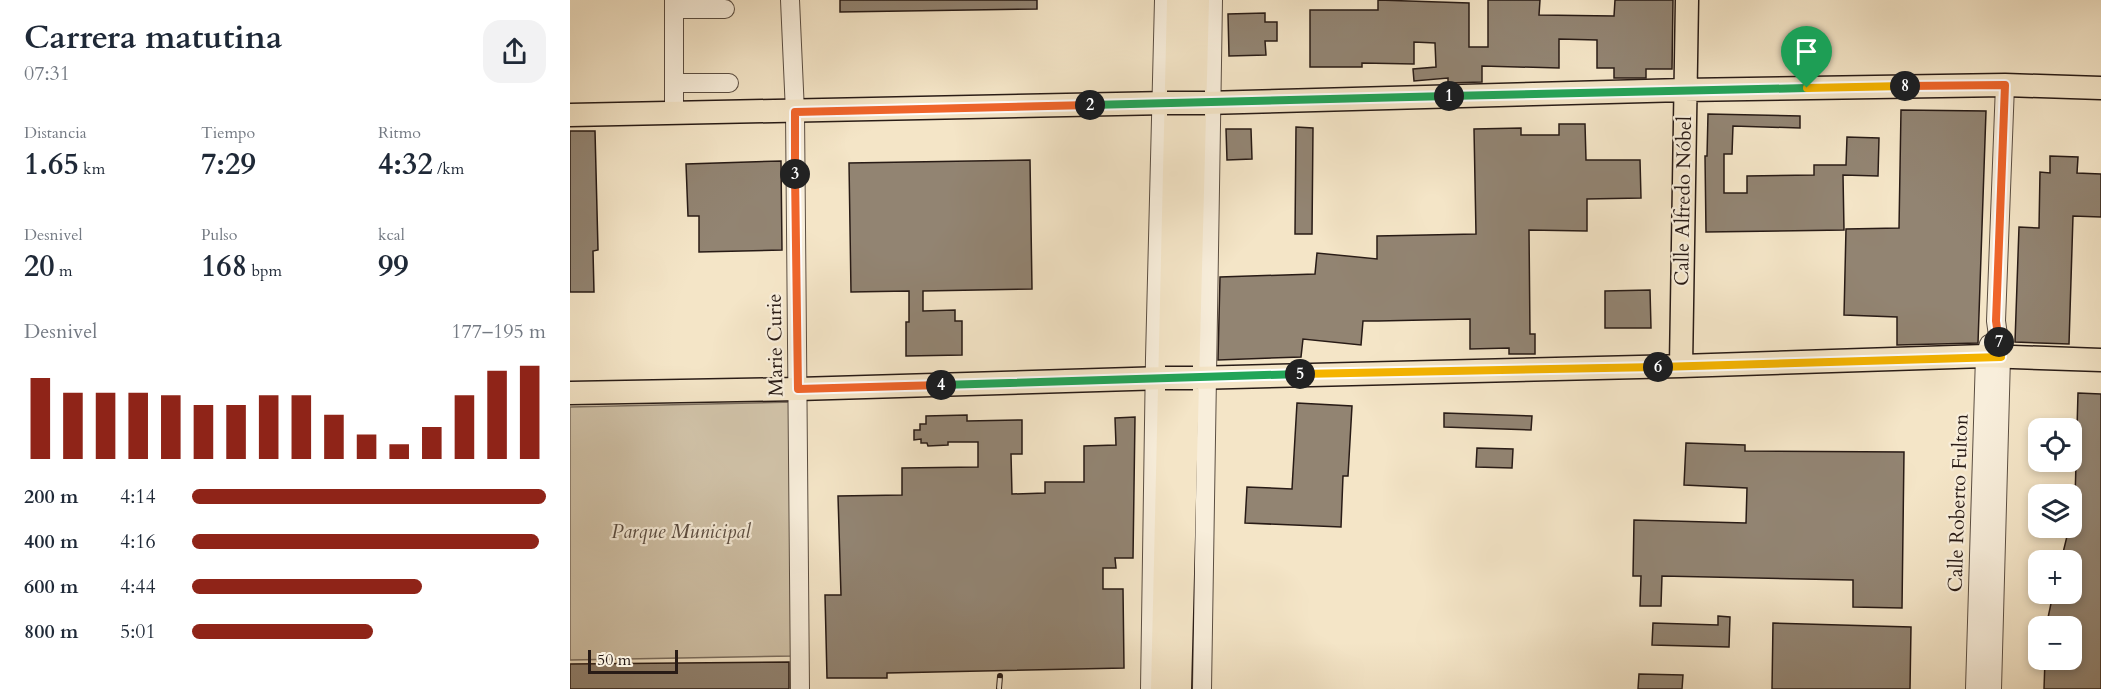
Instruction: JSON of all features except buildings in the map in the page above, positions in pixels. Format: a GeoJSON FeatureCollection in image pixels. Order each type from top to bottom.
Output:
{"type":"FeatureCollection","features":[{"type":"Feature","properties":{"kind":"main road"},"geometry":{"type":"LineString","coordinates":[[1162,689],[1178,0]]}},
{"type":"Feature","properties":{"kind":"main road"},"geometry":{"type":"LineString","coordinates":[[1180,689],[1198,0]]}},
{"type":"Feature","properties":{"kind":"main road","name":"Calle Alfredo Nóbel"},"geometry":{"type":"LineString","coordinates":[[1681,366],[1687,0]]}},
{"type":"Feature","properties":{"kind":"main road"},"geometry":{"type":"LineString","coordinates":[[570,115],[1208,103],[1684,90],[2005,85],[2101,88]]}},
{"type":"Feature","properties":{"kind":"main road"},"geometry":{"type":"LineString","coordinates":[[570,393],[798,389],[1159,372],[1200,377],[1993,356],[2101,360]]}},
{"type":"Feature","properties":{"kind":"street","name":"Marie Curie"},"geometry":{"type":"LineString","coordinates":[[790,0],[795,112],[800,689]]}},
{"type":"Feature","properties":{"kind":"street"},"geometry":{"type":"LineString","coordinates":[[1150,689],[1159,372],[1164,0]]}},
{"type":"Feature","properties":{"kind":"street"},"geometry":{"type":"LineString","coordinates":[[1202,689],[1200,377],[1213,0]]}},
{"type":"Feature","properties":{"kind":"street"},"geometry":{"type":"LineString","coordinates":[[674,113],[674,4],[725,9]]}},
{"type":"Feature","properties":{"kind":"street"},"geometry":{"type":"LineString","coordinates":[[674,83],[729,83]]}},
{"type":"Feature","properties":{"kind":"street","name":"Calle Roberto Fulton"},"geometry":{"type":"LineString","coordinates":[[1975,689],[1996,321],[2005,85]]}},
{"type":"Feature","properties":{"kind":"street","name":"Calle Roberto Fulton"},"geometry":{"type":"LineString","coordinates":[[1992,689],[1993,356]]}},
{"type":"Feature","properties":{"kind":"green space","name":"Parque Municipal"},"geometry":{"type":"Polygon","coordinates":[[[793,402],[792,656],[570,660],[570,407],[793,402]]]}},
{"type":"Feature","properties":{"kind":"railway"},"geometry":{"type":"LineString","coordinates":[[999,689],[1000,676]]}},
{"type":"Feature","properties":{"kind":"route"},"geometry":{"type":"LineString","coordinates":[[2005,85],[1996,321],[2001,357],[798,389],[795,112],[1807,88],[2005,85]]}}]}
